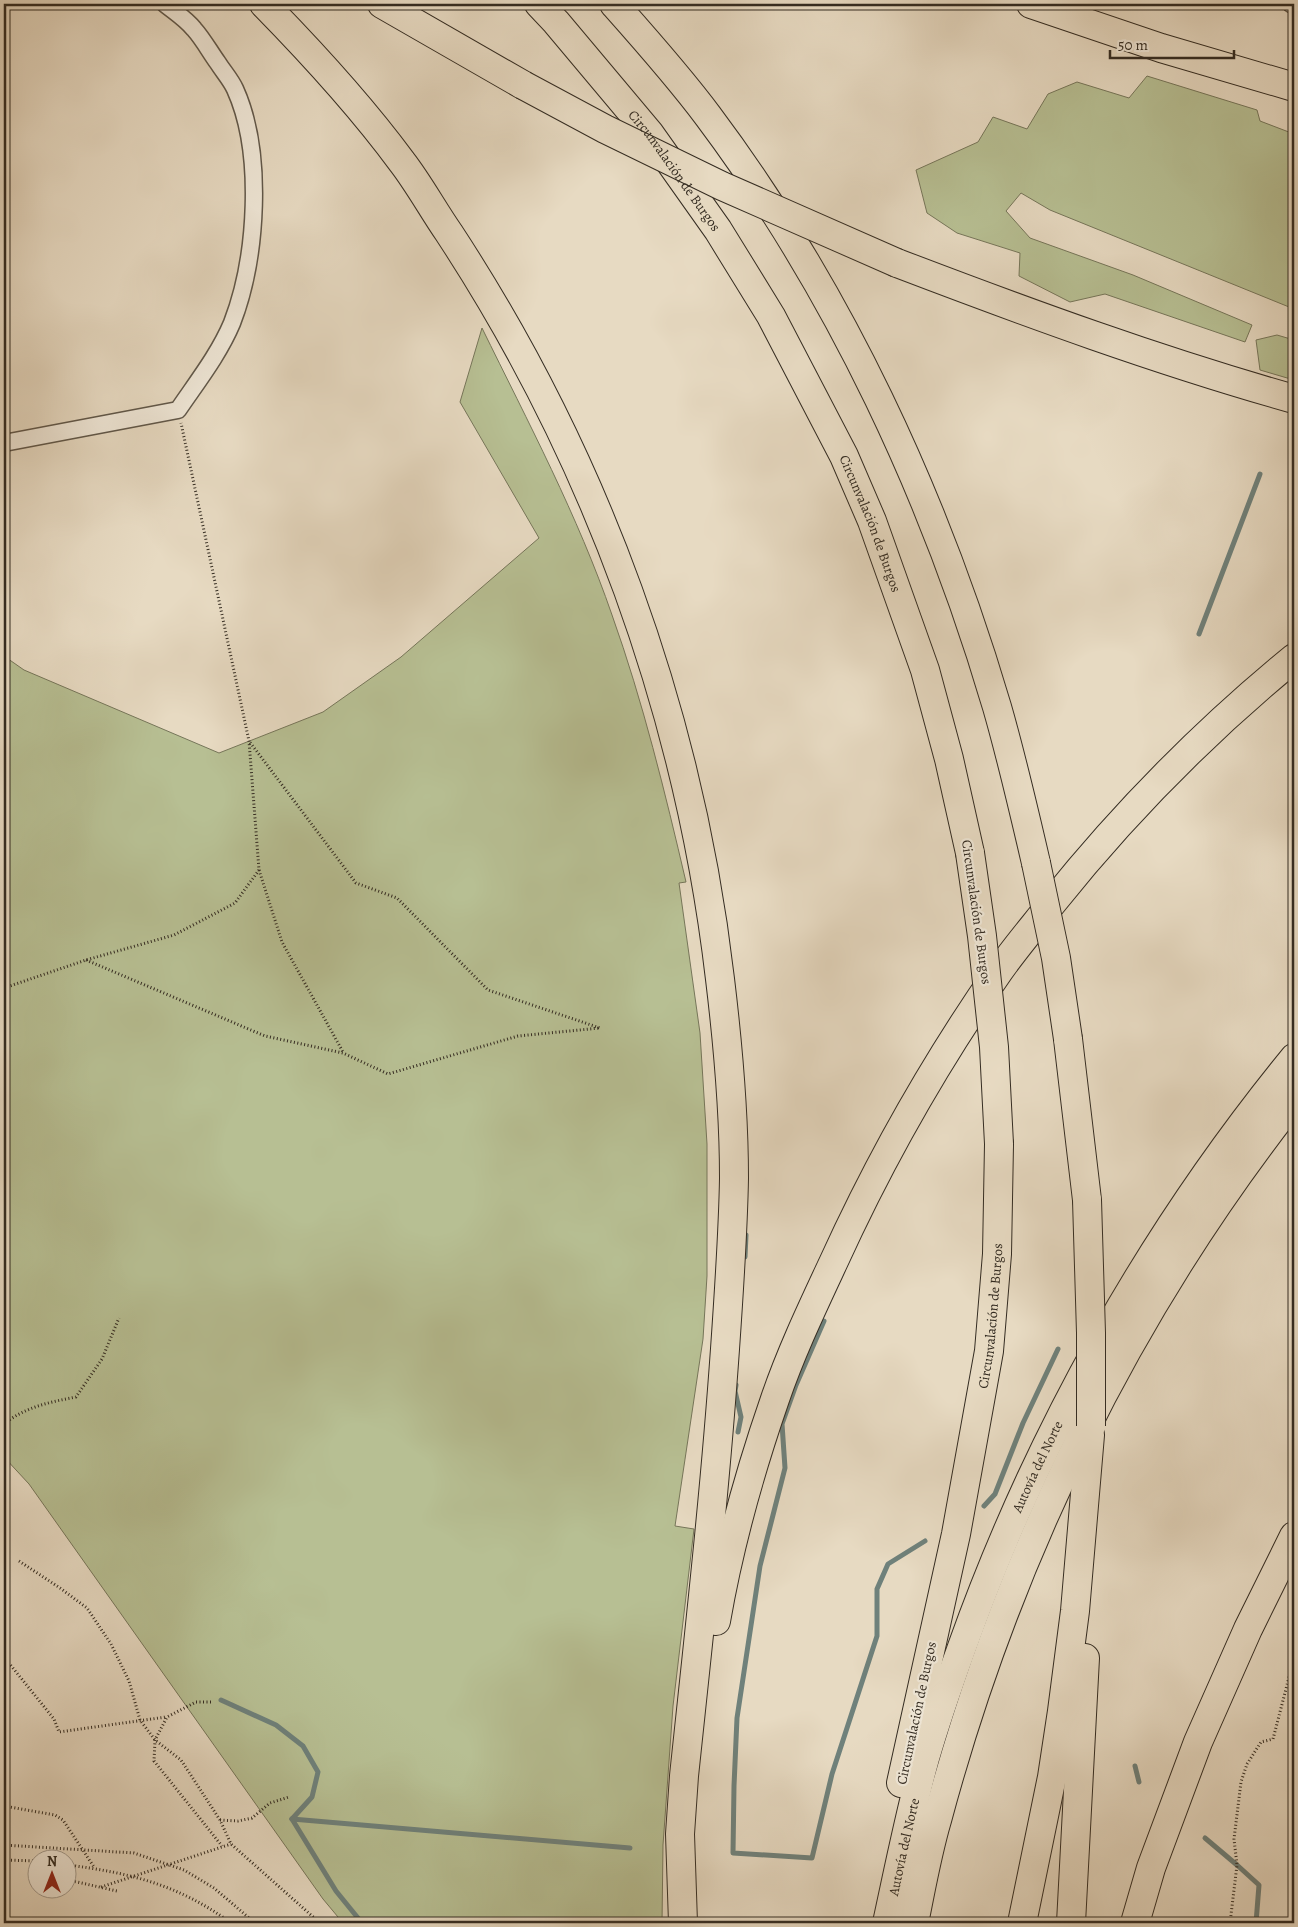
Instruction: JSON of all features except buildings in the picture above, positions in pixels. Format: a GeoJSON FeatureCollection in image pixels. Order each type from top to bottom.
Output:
{"type":"FeatureCollection","features":[{"type":"Feature","properties":{"kind":"highway"},"geometry":{"type":"LineString","coordinates":[[264,4],[300,40],[349,96],[403,164],[485,289],[553,416],[588,488],[641,624],[660,687],[693,813],[706,880],[726,1026],[732,1109],[734,1178],[731,1260],[721,1400],[680,1834],[682,1910]]}},
{"type":"Feature","properties":{"kind":"highway"},"geometry":{"type":"LineString","coordinates":[[382,4],[523,85],[606,129],[722,186],[897,263],[1127,348],[1294,398]]}},
{"type":"Feature","properties":{"kind":"highway","name":"Circunvalación de Burgos"},"geometry":{"type":"LineString","coordinates":[[539,4],[650,134],[718,230],[771,316],[844,456],[875,530],[925,670],[949,760],[970,853],[994,1047],[999,1144],[997,1254],[989,1351],[956,1534],[896,1803],[872,1923]]}},
{"type":"Feature","properties":{"kind":"highway"},"geometry":{"type":"LineString","coordinates":[[614,4],[708,116],[752,179],[800,254],[858,357],[890,420],[943,546],[997,706],[1011,758],[1056,958],[1068,1039],[1087,1200],[1093,1465],[1089,1590],[1071,1923]]}},
{"type":"Feature","properties":{"kind":"highway"},"geometry":{"type":"LineString","coordinates":[[1030,4],[1161,48],[1294,87]]}},
{"type":"Feature","properties":{"kind":"highway"},"geometry":{"type":"LineString","coordinates":[[682,1910],[702,1705],[721,1595],[744,1500],[776,1397],[812,1310],[860,1203],[902,1124],[952,1042],[1000,970],[1022,941],[1083,865],[1138,803],[1258,687],[1294,658]]}},
{"type":"Feature","properties":{"kind":"highway","name":"Autovía del Norte"},"geometry":{"type":"LineString","coordinates":[[888,1923],[925,1758],[979,1599],[1042,1454],[1122,1305],[1167,1232],[1215,1161],[1264,1094],[1294,1058]]}},
{"type":"Feature","properties":{"kind":"highway","name":"Autovía del Norte"},"geometry":{"type":"LineString","coordinates":[[914,1923],[936,1822],[972,1702],[1016,1580],[1064,1472],[1110,1381],[1185,1252],[1228,1189],[1294,1100]]}},
{"type":"Feature","properties":{"kind":"highway"},"geometry":{"type":"LineString","coordinates":[[1022,1923],[1052,1777],[1062,1711],[1075,1611],[1086,1464],[1091,1426]]}},
{"type":"Feature","properties":{"kind":"highway"},"geometry":{"type":"LineString","coordinates":[[1135,1923],[1151,1868],[1198,1742],[1248,1628],[1294,1536]]}},
{"type":"Feature","properties":{"kind":"street"},"geometry":{"type":"LineString","coordinates":[[4,443],[178,410],[214,357],[231,325],[243,290],[250,257],[253,199],[251,153],[245,119],[234,87],[194,28],[165,4]]}},
{"type":"Feature","properties":{"kind":"path"},"geometry":{"type":"LineString","coordinates":[[178,410],[249,740],[259,870],[282,942],[343,1053]]}},
{"type":"Feature","properties":{"kind":"path"},"geometry":{"type":"LineString","coordinates":[[86,960],[265,1036],[343,1053],[388,1074],[518,1036],[600,1028],[488,990],[397,898],[356,883],[249,740]]}},
{"type":"Feature","properties":{"kind":"path"},"geometry":{"type":"LineString","coordinates":[[4,988],[86,960],[174,935],[234,903],[259,870]]}},
{"type":"Feature","properties":{"kind":"path"},"geometry":{"type":"LineString","coordinates":[[4,1424],[15,1415],[41,1404],[76,1397],[102,1359],[119,1318]]}},
{"type":"Feature","properties":{"kind":"path"},"geometry":{"type":"LineString","coordinates":[[18,1561],[87,1608],[111,1644],[122,1666],[129,1682],[140,1720],[155,1740],[181,1760],[220,1820],[231,1844],[320,1923]]}},
{"type":"Feature","properties":{"kind":"path"},"geometry":{"type":"LineString","coordinates":[[4,1657],[54,1719],[59,1732],[167,1717],[196,1702],[211,1702]]}},
{"type":"Feature","properties":{"kind":"path"},"geometry":{"type":"LineString","coordinates":[[1230,1923],[1238,1865],[1234,1839],[1241,1782],[1248,1764],[1262,1742],[1273,1738],[1294,1658]]}},
{"type":"Feature","properties":{"kind":"path"},"geometry":{"type":"LineString","coordinates":[[167,1717],[155,1740],[154,1761],[222,1846]]}},
{"type":"Feature","properties":{"kind":"path"},"geometry":{"type":"LineString","coordinates":[[220,1820],[238,1821],[252,1818],[270,1803],[289,1798]]}},
{"type":"Feature","properties":{"kind":"path"},"geometry":{"type":"LineString","coordinates":[[4,1806],[55,1815],[63,1820],[94,1868]]}},
{"type":"Feature","properties":{"kind":"path"},"geometry":{"type":"LineString","coordinates":[[101,1887],[231,1844]]}},
{"type":"Feature","properties":{"kind":"path"},"geometry":{"type":"LineString","coordinates":[[4,1845],[134,1853],[184,1870],[214,1888],[256,1923]]}},
{"type":"Feature","properties":{"kind":"path"},"geometry":{"type":"LineString","coordinates":[[4,1860],[28,1861]]}},
{"type":"Feature","properties":{"kind":"path"},"geometry":{"type":"LineString","coordinates":[[78,1866],[134,1875],[176,1890],[232,1923]]}},
{"type":"Feature","properties":{"kind":"path"},"geometry":{"type":"LineString","coordinates":[[78,1882],[117,1891]]}},
{"type":"Feature","properties":{"kind":"green space"},"geometry":{"type":"Polygon","coordinates":[[[1147,76],[1257,110],[1260,121],[1294,134],[1294,309],[1050,210],[1021,193],[1006,211],[1030,238],[1133,275],[1252,325],[1245,342],[1105,294],[1070,302],[1019,276],[1020,253],[957,233],[927,213],[916,170],[978,142],[993,117],[1027,129],[1048,94],[1077,82],[1129,98],[1147,76]]]}},
{"type":"Feature","properties":{"kind":"green space"},"geometry":{"type":"Polygon","coordinates":[[[482,328],[568,505],[599,578],[644,714],[686,882],[679,883],[700,1033],[707,1144],[707,1276],[703,1339],[675,1526],[694,1529],[673,1706],[663,1845],[662,1923],[343,1923],[323,1899],[29,1484],[4,1457],[4,656],[24,670],[219,753],[323,712],[401,657],[539,538],[460,402],[482,328]]]}},
{"type":"Feature","properties":{"kind":"green space"},"geometry":{"type":"Polygon","coordinates":[[[1277,335],[1294,340],[1294,380],[1260,370],[1256,340],[1277,335]]]}},
{"type":"Feature","properties":{"kind":"waterway"},"geometry":{"type":"LineString","coordinates":[[1199,634],[1260,474]]}},
{"type":"Feature","properties":{"kind":"waterway"},"geometry":{"type":"LineString","coordinates":[[745,1257],[746,1235]]}},
{"type":"Feature","properties":{"kind":"waterway"},"geometry":{"type":"LineString","coordinates":[[824,1321],[796,1385],[782,1424],[785,1468],[760,1566],[737,1718],[733,1853],[812,1858],[832,1774],[877,1636],[877,1589],[888,1564],[925,1541]]}},
{"type":"Feature","properties":{"kind":"waterway"},"geometry":{"type":"LineString","coordinates":[[984,1506],[995,1494],[1023,1423],[1058,1349]]}},
{"type":"Feature","properties":{"kind":"waterway"},"geometry":{"type":"LineString","coordinates":[[736,1385],[735,1391],[741,1417],[738,1432]]}},
{"type":"Feature","properties":{"kind":"waterway"},"geometry":{"type":"LineString","coordinates":[[221,1700],[276,1725],[303,1746],[318,1772],[312,1797],[292,1819]]}},
{"type":"Feature","properties":{"kind":"waterway"},"geometry":{"type":"LineString","coordinates":[[1135,1766],[1139,1782]]}},
{"type":"Feature","properties":{"kind":"waterway"},"geometry":{"type":"LineString","coordinates":[[292,1819],[630,1848]]}},
{"type":"Feature","properties":{"kind":"waterway"},"geometry":{"type":"LineString","coordinates":[[292,1819],[336,1891],[362,1923]]}},
{"type":"Feature","properties":{"kind":"waterway"},"geometry":{"type":"LineString","coordinates":[[1205,1838],[1259,1885],[1256,1923]]}}]}
